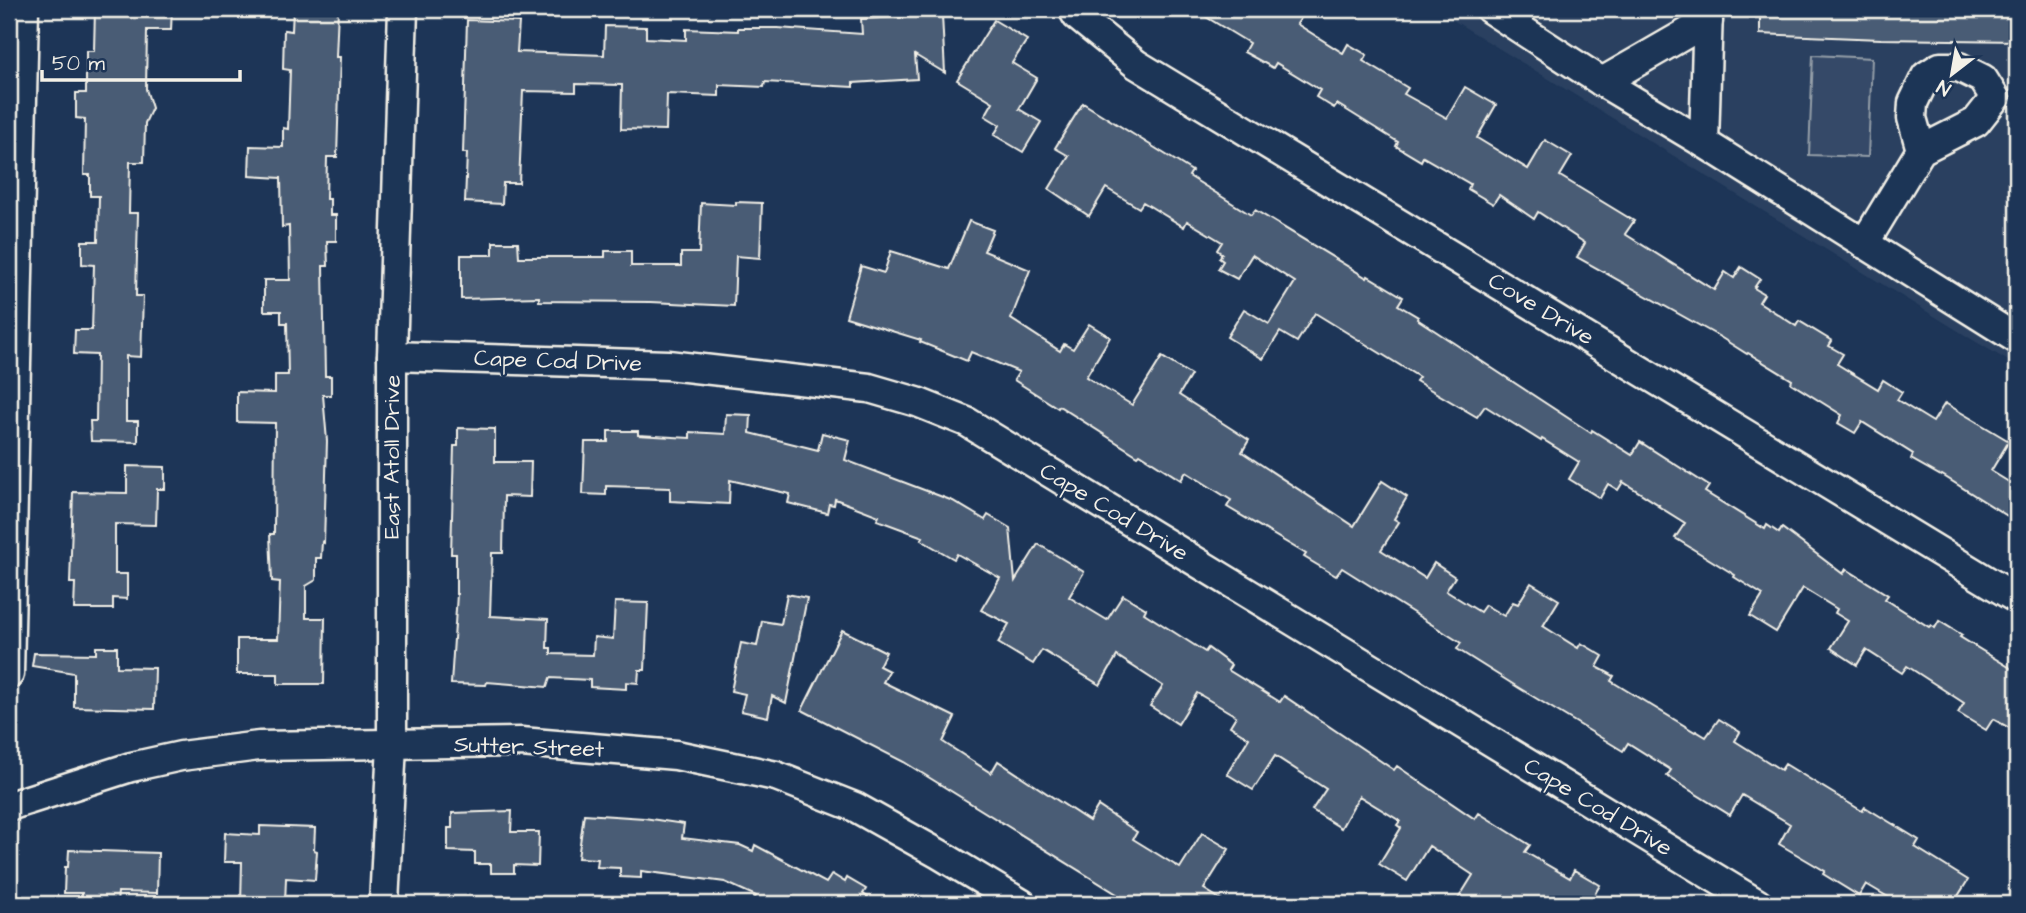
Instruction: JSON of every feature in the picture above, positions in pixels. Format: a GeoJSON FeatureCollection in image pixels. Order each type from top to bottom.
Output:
{"type":"FeatureCollection","features":[{"type":"Feature","properties":{"kind":"street"},"geometry":{"type":"LineString","coordinates":[[9,674],[24,9]]}},
{"type":"Feature","properties":{"kind":"street","name":"East Atoll Drive"},"geometry":{"type":"LineString","coordinates":[[384,904],[392,744],[392,356],[403,9]]}},
{"type":"Feature","properties":{"kind":"street","name":"Cove Drive"},"geometry":{"type":"LineString","coordinates":[[1073,9],[1077,16],[1136,64],[2017,599]]}},
{"type":"Feature","properties":{"kind":"street"},"geometry":{"type":"LineString","coordinates":[[1490,9],[1602,82],[2017,339]]}},
{"type":"Feature","properties":{"kind":"street"},"geometry":{"type":"LineString","coordinates":[[1602,82],[1708,15]]}},
{"type":"Feature","properties":{"kind":"street"},"geometry":{"type":"LineString","coordinates":[[1704,143],[1708,15]]}},
{"type":"Feature","properties":{"kind":"street"},"geometry":{"type":"LineString","coordinates":[[1864,244],[1921,150],[1976,122],[2006,98],[1983,79],[1959,67],[1940,67],[1926,76],[1913,103],[1912,118],[1921,150]]}},
{"type":"Feature","properties":{"kind":"street","name":"Cape Cod Drive"},"geometry":{"type":"LineString","coordinates":[[392,356],[668,365],[869,388],[917,402],[967,422],[1758,904]]}},
{"type":"Feature","properties":{"kind":"street","name":"Sutter Street"},"geometry":{"type":"LineString","coordinates":[[9,806],[131,767],[181,756],[259,746],[521,742],[676,755],[776,776],[855,807],[1022,904]]}},
{"type":"Feature","properties":{"kind":"shaded area"},"geometry":{"type":"Polygon","coordinates":[[[1435,9],[2017,9],[2017,366],[1973,340],[1435,9]]]}},
{"type":"Feature","properties":{"kind":"shaded area"},"geometry":{"type":"Polygon","coordinates":[[[1813,55],[1872,58],[1868,157],[1809,155],[1813,55]]]}},
{"type":"Feature","properties":{"kind":"building"},"geometry":{"type":"Polygon","coordinates":[[[95,9],[172,9],[171,30],[147,30],[146,89],[152,108],[145,123],[144,162],[130,162],[129,213],[138,213],[136,296],[143,296],[141,357],[126,356],[126,421],[138,421],[138,442],[91,441],[90,421],[96,421],[97,355],[74,354],[75,330],[92,330],[94,265],[82,264],[82,241],[98,241],[99,196],[90,196],[90,175],[84,175],[85,119],[76,118],[76,93],[86,93],[86,51],[94,51],[95,9]]]}},
{"type":"Feature","properties":{"kind":"building"},"geometry":{"type":"Polygon","coordinates":[[[293,9],[338,9],[336,57],[340,57],[337,157],[327,157],[326,199],[330,199],[330,215],[336,215],[336,241],[327,241],[328,266],[323,266],[325,376],[331,376],[331,395],[323,395],[327,441],[324,543],[322,542],[321,558],[316,558],[316,580],[306,586],[306,618],[325,618],[324,684],[278,684],[278,674],[237,674],[237,639],[278,639],[280,582],[272,581],[270,534],[274,534],[275,423],[237,422],[237,392],[275,393],[275,375],[288,375],[287,323],[281,323],[281,311],[264,311],[264,280],[290,280],[289,226],[282,227],[281,178],[249,176],[250,146],[283,147],[283,128],[288,129],[290,70],[283,69],[284,30],[292,31],[293,9]]]}},
{"type":"Feature","properties":{"kind":"building"},"geometry":{"type":"Polygon","coordinates":[[[1193,9],[1307,9],[1297,24],[1343,53],[1348,44],[1367,55],[1363,61],[1408,88],[1404,94],[1447,118],[1465,87],[1496,105],[1477,138],[1528,169],[1545,140],[1572,156],[1560,176],[1634,221],[1625,234],[1714,290],[1725,272],[1734,278],[1741,267],[1760,279],[1754,288],[1764,294],[1759,302],[1796,326],[1799,321],[1832,341],[1829,346],[1843,354],[1837,364],[1878,389],[1883,380],[1902,392],[1897,400],[1933,422],[1945,403],[2009,441],[1991,471],[2017,487],[2017,522],[1911,459],[1913,454],[1862,422],[1855,433],[1838,423],[1842,415],[1791,383],[1792,380],[1577,257],[1585,243],[1538,212],[1534,219],[1499,195],[1493,204],[1468,189],[1470,184],[1423,157],[1421,161],[1396,146],[1398,142],[1337,104],[1334,108],[1316,97],[1320,90],[1276,63],[1273,68],[1244,52],[1249,43],[1193,9]]]}},
{"type":"Feature","properties":{"kind":"building"},"geometry":{"type":"Polygon","coordinates":[[[1760,9],[2017,9],[2017,41],[1760,34],[1760,9]]]}},
{"type":"Feature","properties":{"kind":"building"},"geometry":{"type":"Polygon","coordinates":[[[942,15],[945,73],[915,55],[917,79],[853,83],[853,87],[765,82],[764,87],[719,85],[719,96],[667,94],[666,130],[621,129],[622,85],[576,84],[576,92],[523,91],[519,183],[503,183],[502,204],[465,202],[467,153],[463,153],[467,20],[519,22],[517,52],[604,55],[605,26],[646,27],[646,38],[686,40],[686,29],[738,31],[738,28],[778,28],[862,34],[861,19],[942,15]]]}},
{"type":"Feature","properties":{"kind":"building"},"geometry":{"type":"Polygon","coordinates":[[[994,20],[1027,40],[1012,63],[1037,78],[1019,109],[1041,122],[1023,152],[994,135],[1000,125],[985,116],[993,102],[957,80],[994,20]]]}},
{"type":"Feature","properties":{"kind":"building"},"geometry":{"type":"Polygon","coordinates":[[[1083,103],[1192,171],[1189,176],[1251,215],[1255,210],[1403,297],[1398,305],[1418,317],[1417,319],[1591,433],[1592,430],[1632,455],[1640,442],[1709,486],[1705,492],[1765,529],[1767,525],[1779,533],[1782,528],[1843,574],[1846,569],[1888,595],[1885,599],[1929,627],[1931,625],[1935,628],[1939,621],[2017,672],[2017,732],[1993,719],[1986,730],[1958,713],[1964,703],[1907,666],[1902,673],[1866,650],[1857,665],[1831,648],[1848,621],[1835,613],[1837,609],[1803,588],[1776,632],[1750,616],[1763,595],[1675,538],[1685,523],[1659,505],[1623,482],[1618,490],[1608,484],[1600,498],[1569,479],[1579,462],[1485,406],[1477,417],[1416,381],[1419,377],[1315,313],[1297,342],[1280,332],[1263,359],[1227,337],[1244,309],[1269,324],[1295,282],[1252,255],[1237,279],[1218,269],[1223,261],[1219,258],[1222,254],[1217,250],[1222,242],[1187,221],[1184,227],[1143,202],[1139,208],[1106,188],[1089,216],[1049,189],[1069,156],[1055,148],[1083,103]]]}},
{"type":"Feature","properties":{"kind":"building"},"geometry":{"type":"Polygon","coordinates":[[[736,202],[762,203],[760,258],[736,256],[734,306],[539,301],[539,297],[461,299],[461,255],[493,255],[493,242],[518,242],[519,257],[605,257],[605,251],[631,251],[631,266],[681,266],[681,253],[699,253],[701,203],[736,205],[736,202]]]}},
{"type":"Feature","properties":{"kind":"building"},"geometry":{"type":"Polygon","coordinates":[[[969,221],[993,230],[984,251],[1030,270],[1011,319],[1060,351],[1064,344],[1073,349],[1089,324],[1110,337],[1086,377],[1132,405],[1162,357],[1191,375],[1179,395],[1249,440],[1242,452],[1354,526],[1382,481],[1407,497],[1394,519],[1399,522],[1381,550],[1425,578],[1434,563],[1455,577],[1446,591],[1480,612],[1485,605],[1504,616],[1513,602],[1518,604],[1531,583],[1559,600],[1543,626],[1578,648],[1581,643],[1603,656],[1597,667],[1614,676],[1611,681],[1706,737],[1719,719],[1740,732],[1735,741],[1781,770],[1785,764],[1862,811],[1865,807],[1919,840],[1915,847],[1968,880],[1953,904],[1900,904],[1866,884],[1859,896],[1823,874],[1825,871],[1779,844],[1790,824],[1742,795],[1730,815],[1667,776],[1671,770],[1628,743],[1623,751],[1457,649],[1461,643],[1342,568],[1336,576],[1304,557],[1306,554],[1227,507],[1231,500],[1186,472],[1181,480],[1059,406],[1058,408],[1014,380],[1019,372],[971,352],[967,361],[920,342],[921,340],[846,317],[861,266],[884,273],[891,251],[949,269],[969,221]]]}},
{"type":"Feature","properties":{"kind":"building"},"geometry":{"type":"Polygon","coordinates":[[[726,414],[751,415],[750,433],[818,450],[822,433],[850,440],[845,460],[953,501],[985,520],[988,515],[1010,528],[1015,581],[1038,544],[1084,572],[1069,597],[1107,620],[1123,595],[1146,609],[1144,613],[1205,652],[1208,648],[1231,665],[1228,670],[1280,702],[1284,696],[1394,770],[1397,766],[1475,819],[1479,813],[1530,845],[1525,852],[1570,878],[1574,870],[1600,885],[1589,904],[1455,904],[1473,875],[1429,846],[1407,881],[1379,864],[1401,828],[1397,825],[1400,821],[1359,796],[1341,828],[1312,810],[1326,789],[1275,756],[1253,790],[1227,774],[1249,738],[1230,726],[1236,716],[1197,693],[1178,724],[1150,706],[1163,686],[1117,656],[1100,685],[1042,650],[1033,664],[998,643],[1009,624],[981,610],[1000,578],[957,554],[954,559],[921,540],[923,537],[877,520],[879,516],[835,499],[834,505],[829,504],[827,513],[788,503],[790,494],[730,480],[729,504],[670,501],[670,488],[606,486],[606,495],[583,494],[585,442],[608,442],[608,431],[638,431],[638,435],[690,438],[690,432],[725,434],[726,414]]]}},
{"type":"Feature","properties":{"kind":"building"},"geometry":{"type":"Polygon","coordinates":[[[458,428],[495,429],[495,462],[531,462],[530,497],[504,496],[503,553],[492,553],[490,616],[548,619],[547,648],[551,648],[551,654],[593,655],[594,637],[613,639],[615,602],[648,603],[645,670],[639,670],[638,683],[626,682],[626,689],[590,687],[590,680],[550,678],[547,687],[487,682],[486,685],[451,684],[457,594],[456,554],[451,554],[454,446],[458,446],[458,428]]]}},
{"type":"Feature","properties":{"kind":"building"},"geometry":{"type":"Polygon","coordinates":[[[127,466],[165,467],[165,489],[157,489],[156,525],[115,524],[115,574],[127,574],[127,599],[113,598],[113,609],[74,609],[75,583],[70,583],[73,492],[127,493],[127,466]]]}},
{"type":"Feature","properties":{"kind":"building"},"geometry":{"type":"Polygon","coordinates":[[[787,594],[807,598],[786,703],[772,696],[768,717],[741,711],[745,694],[731,691],[741,643],[757,646],[762,621],[781,624],[787,594]]]}},
{"type":"Feature","properties":{"kind":"building"},"geometry":{"type":"Polygon","coordinates":[[[842,630],[886,652],[879,666],[889,671],[883,682],[955,717],[943,742],[991,773],[998,761],[1089,821],[1098,806],[1137,832],[1133,839],[1180,868],[1202,833],[1229,849],[1204,889],[1228,904],[1133,904],[904,762],[802,710],[842,630]]]}},
{"type":"Feature","properties":{"kind":"building"},"geometry":{"type":"Polygon","coordinates":[[[96,647],[117,647],[117,667],[155,668],[154,709],[74,707],[74,673],[32,666],[34,653],[96,654],[96,647]]]}},
{"type":"Feature","properties":{"kind":"building"},"geometry":{"type":"Polygon","coordinates":[[[512,811],[511,832],[539,832],[538,866],[514,865],[514,873],[491,873],[491,864],[475,864],[475,852],[448,851],[448,828],[452,828],[452,813],[512,811]]]}},
{"type":"Feature","properties":{"kind":"building"},"geometry":{"type":"Polygon","coordinates":[[[584,814],[684,824],[682,838],[740,845],[753,851],[755,845],[826,883],[832,874],[845,882],[847,878],[866,889],[863,894],[879,904],[752,904],[756,896],[725,882],[641,871],[641,878],[620,877],[620,868],[597,867],[598,859],[578,858],[584,814]]]}},
{"type":"Feature","properties":{"kind":"building"},"geometry":{"type":"Polygon","coordinates":[[[260,826],[315,828],[315,880],[286,878],[285,904],[241,904],[242,862],[224,862],[225,833],[260,835],[260,826]]]}},
{"type":"Feature","properties":{"kind":"building"},"geometry":{"type":"Polygon","coordinates":[[[69,850],[158,853],[157,893],[118,892],[117,904],[82,903],[82,893],[64,893],[69,850]]]}}]}
